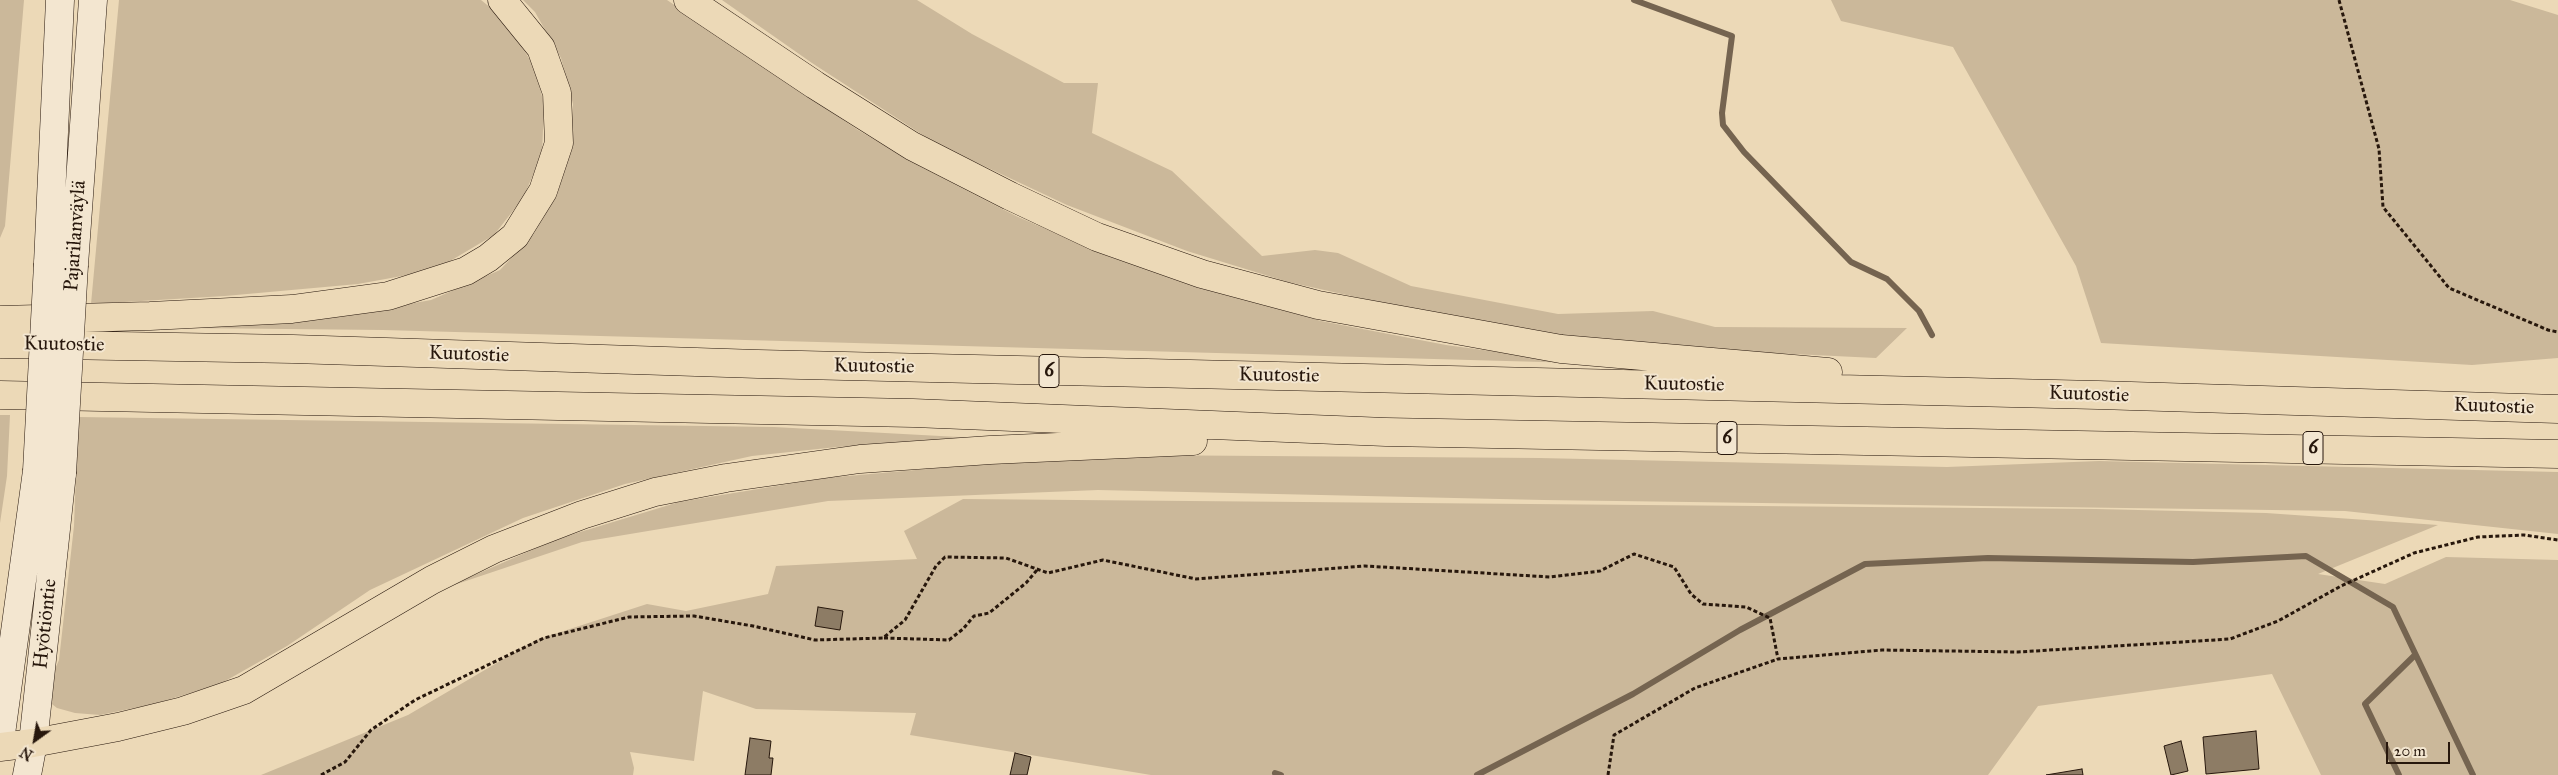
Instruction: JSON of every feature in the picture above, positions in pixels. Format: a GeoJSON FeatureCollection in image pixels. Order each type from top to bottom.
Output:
{"type":"FeatureCollection","features":[{"type":"Feature","properties":{"kind":"highway"},"geometry":{"type":"LineString","coordinates":[[0,320],[150,316],[292,309],[388,296],[466,271],[488,258],[515,236],[543,191],[559,143],[556,93],[541,48],[502,0]]}},
{"type":"Feature","properties":{"kind":"highway"},"geometry":{"type":"LineString","coordinates":[[688,0],[815,85],[912,146],[1010,196],[1097,236],[1202,274],[1318,305],[1561,349],[2098,395]]}},
{"type":"Feature","properties":{"kind":"highway","name":"Kuutostie"},"geometry":{"type":"LineString","coordinates":[[0,344],[283,349],[758,364],[2098,395],[2558,409]]}},
{"type":"Feature","properties":{"kind":"highway","name":"6"},"geometry":{"type":"LineString","coordinates":[[0,395],[913,413],[1386,432],[2558,454]]}},
{"type":"Feature","properties":{"kind":"highway"},"geometry":{"type":"LineString","coordinates":[[0,747],[33,743],[137,723],[183,711],[244,690],[432,580],[494,549],[582,515],[655,492],[726,478],[860,459],[990,450],[1386,432]]}},
{"type":"Feature","properties":{"kind":"main road","name":"Pajarilanväylä"},"geometry":{"type":"LineString","coordinates":[[50,472],[61,264],[60,0]]}},
{"type":"Feature","properties":{"kind":"main road","name":"Pajarilanväylä"},"geometry":{"type":"LineString","coordinates":[[61,264],[93,0]]}},
{"type":"Feature","properties":{"kind":"main road","name":"Hyötiöntie"},"geometry":{"type":"LineString","coordinates":[[0,741],[50,472]]}},
{"type":"Feature","properties":{"kind":"main road","name":"Hyötiöntie"},"geometry":{"type":"LineString","coordinates":[[27,775],[33,743],[50,472]]}},
{"type":"Feature","properties":{"kind":"path"},"geometry":{"type":"LineString","coordinates":[[2339,0],[2379,149],[2383,206],[2449,288],[2558,332]]}},
{"type":"Feature","properties":{"kind":"path"},"geometry":{"type":"LineString","coordinates":[[1608,775],[1614,735],[1695,688],[1778,659],[1882,650],[2018,652],[2230,639],[2278,621],[2341,586],[2414,554],[2478,537],[2524,535],[2558,540]]}},
{"type":"Feature","properties":{"kind":"path"},"geometry":{"type":"LineString","coordinates":[[883,638],[905,620],[936,566],[945,557],[1006,558],[1048,573],[1103,560],[1196,579],[1365,566],[1550,577],[1600,571],[1634,554],[1674,567],[1691,594],[1703,604],[1746,607],[1770,618],[1778,659]]}},
{"type":"Feature","properties":{"kind":"path"},"geometry":{"type":"LineString","coordinates":[[321,775],[345,762],[371,730],[415,700],[544,638],[629,617],[694,616],[753,626],[815,640],[883,638],[949,640],[964,629],[974,616],[989,613],[1026,583],[1038,569]]}},
{"type":"Feature","properties":{"kind":"shaded area"},"geometry":{"type":"Polygon","coordinates":[[[0,0],[24,0],[5,226],[0,238],[0,0]]]}},
{"type":"Feature","properties":{"kind":"shaded area"},"geometry":{"type":"Polygon","coordinates":[[[119,0],[481,0],[501,16],[535,67],[544,105],[542,154],[523,198],[494,235],[435,270],[358,284],[225,296],[91,304],[119,0]]]}},
{"type":"Feature","properties":{"kind":"shaded area"},"geometry":{"type":"Polygon","coordinates":[[[523,0],[667,0],[858,130],[923,168],[1016,216],[1110,257],[1218,292],[1321,321],[1446,345],[1579,363],[383,330],[189,328],[359,313],[431,300],[500,270],[533,235],[557,195],[570,151],[573,104],[561,58],[535,12],[523,0]]]}},
{"type":"Feature","properties":{"kind":"shaded area"},"geometry":{"type":"Polygon","coordinates":[[[722,0],[917,0],[972,34],[1064,83],[1098,83],[1092,133],[1172,171],[1262,256],[1315,250],[1338,253],[1411,286],[1558,314],[1653,311],[1715,327],[1907,328],[1876,358],[1730,351],[1566,336],[1419,311],[1288,282],[1187,251],[1067,205],[935,143],[812,63],[722,0]]]}},
{"type":"Feature","properties":{"kind":"shaded area"},"geometry":{"type":"Polygon","coordinates":[[[1831,0],[2510,0],[2558,15],[2558,358],[2472,365],[2101,343],[2076,266],[1953,47],[1841,21],[1831,0]]]}},
{"type":"Feature","properties":{"kind":"shaded area"},"geometry":{"type":"Polygon","coordinates":[[[0,415],[10,415],[7,476],[0,523],[0,415]]]}},
{"type":"Feature","properties":{"kind":"shaded area"},"geometry":{"type":"Polygon","coordinates":[[[78,417],[774,427],[977,438],[837,447],[752,456],[625,484],[523,518],[370,590],[287,646],[220,684],[154,704],[100,715],[75,713],[57,708],[48,701],[51,678],[59,660],[74,526],[78,417]]]}},
{"type":"Feature","properties":{"kind":"shaded area"},"geometry":{"type":"Polygon","coordinates":[[[1128,455],[1539,458],[1947,467],[2099,461],[2558,472],[2558,534],[2345,511],[1544,500],[1098,490],[828,501],[582,542],[445,588],[557,539],[679,502],[825,478],[1018,461],[1128,455]]]}},
{"type":"Feature","properties":{"kind":"shaded area"},"geometry":{"type":"Polygon","coordinates":[[[963,499],[2096,509],[2266,513],[2438,525],[2318,574],[2385,584],[2446,557],[2558,560],[2558,775],[2321,775],[2272,674],[2038,706],[1988,775],[1151,775],[910,735],[916,713],[756,709],[703,691],[694,761],[630,752],[634,768],[633,775],[261,775],[408,715],[536,640],[647,604],[686,611],[768,594],[776,566],[917,559],[904,531],[963,499]]]}},
{"type":"Feature","properties":{"kind":"building"},"geometry":{"type":"Polygon","coordinates":[[[818,607],[843,611],[840,630],[815,626],[818,607]]]}},
{"type":"Feature","properties":{"kind":"building"},"geometry":{"type":"Polygon","coordinates":[[[2256,731],[2259,769],[2206,774],[2203,737],[2256,731]]]}},
{"type":"Feature","properties":{"kind":"building"},"geometry":{"type":"Polygon","coordinates":[[[750,738],[771,741],[769,758],[773,758],[771,775],[745,775],[750,738]]]}},
{"type":"Feature","properties":{"kind":"building"},"geometry":{"type":"Polygon","coordinates":[[[2181,741],[2188,771],[2171,775],[2164,746],[2181,741]]]}},
{"type":"Feature","properties":{"kind":"building"},"geometry":{"type":"Polygon","coordinates":[[[1015,753],[1031,757],[1027,775],[1010,775],[1015,753]]]}},
{"type":"Feature","properties":{"kind":"building"},"geometry":{"type":"Polygon","coordinates":[[[2082,769],[2083,775],[2046,775],[2082,769]]]}},
{"type":"Feature","properties":{"kind":"waterway"},"geometry":{"type":"LineString","coordinates":[[1634,0],[1732,36],[1722,113],[1723,125],[1744,152],[1851,262],[1887,279],[1919,311],[1932,335]]}},
{"type":"Feature","properties":{"kind":"waterway"},"geometry":{"type":"LineString","coordinates":[[1477,775],[1633,694],[1740,630],[1865,564],[1988,558],[2193,562],[2306,556],[2393,607],[2473,775]]}},
{"type":"Feature","properties":{"kind":"waterway"},"geometry":{"type":"LineString","coordinates":[[2399,775],[2365,704],[2415,655]]}},
{"type":"Feature","properties":{"kind":"waterway"},"geometry":{"type":"LineString","coordinates":[[1275,773],[1281,775]]}}]}
